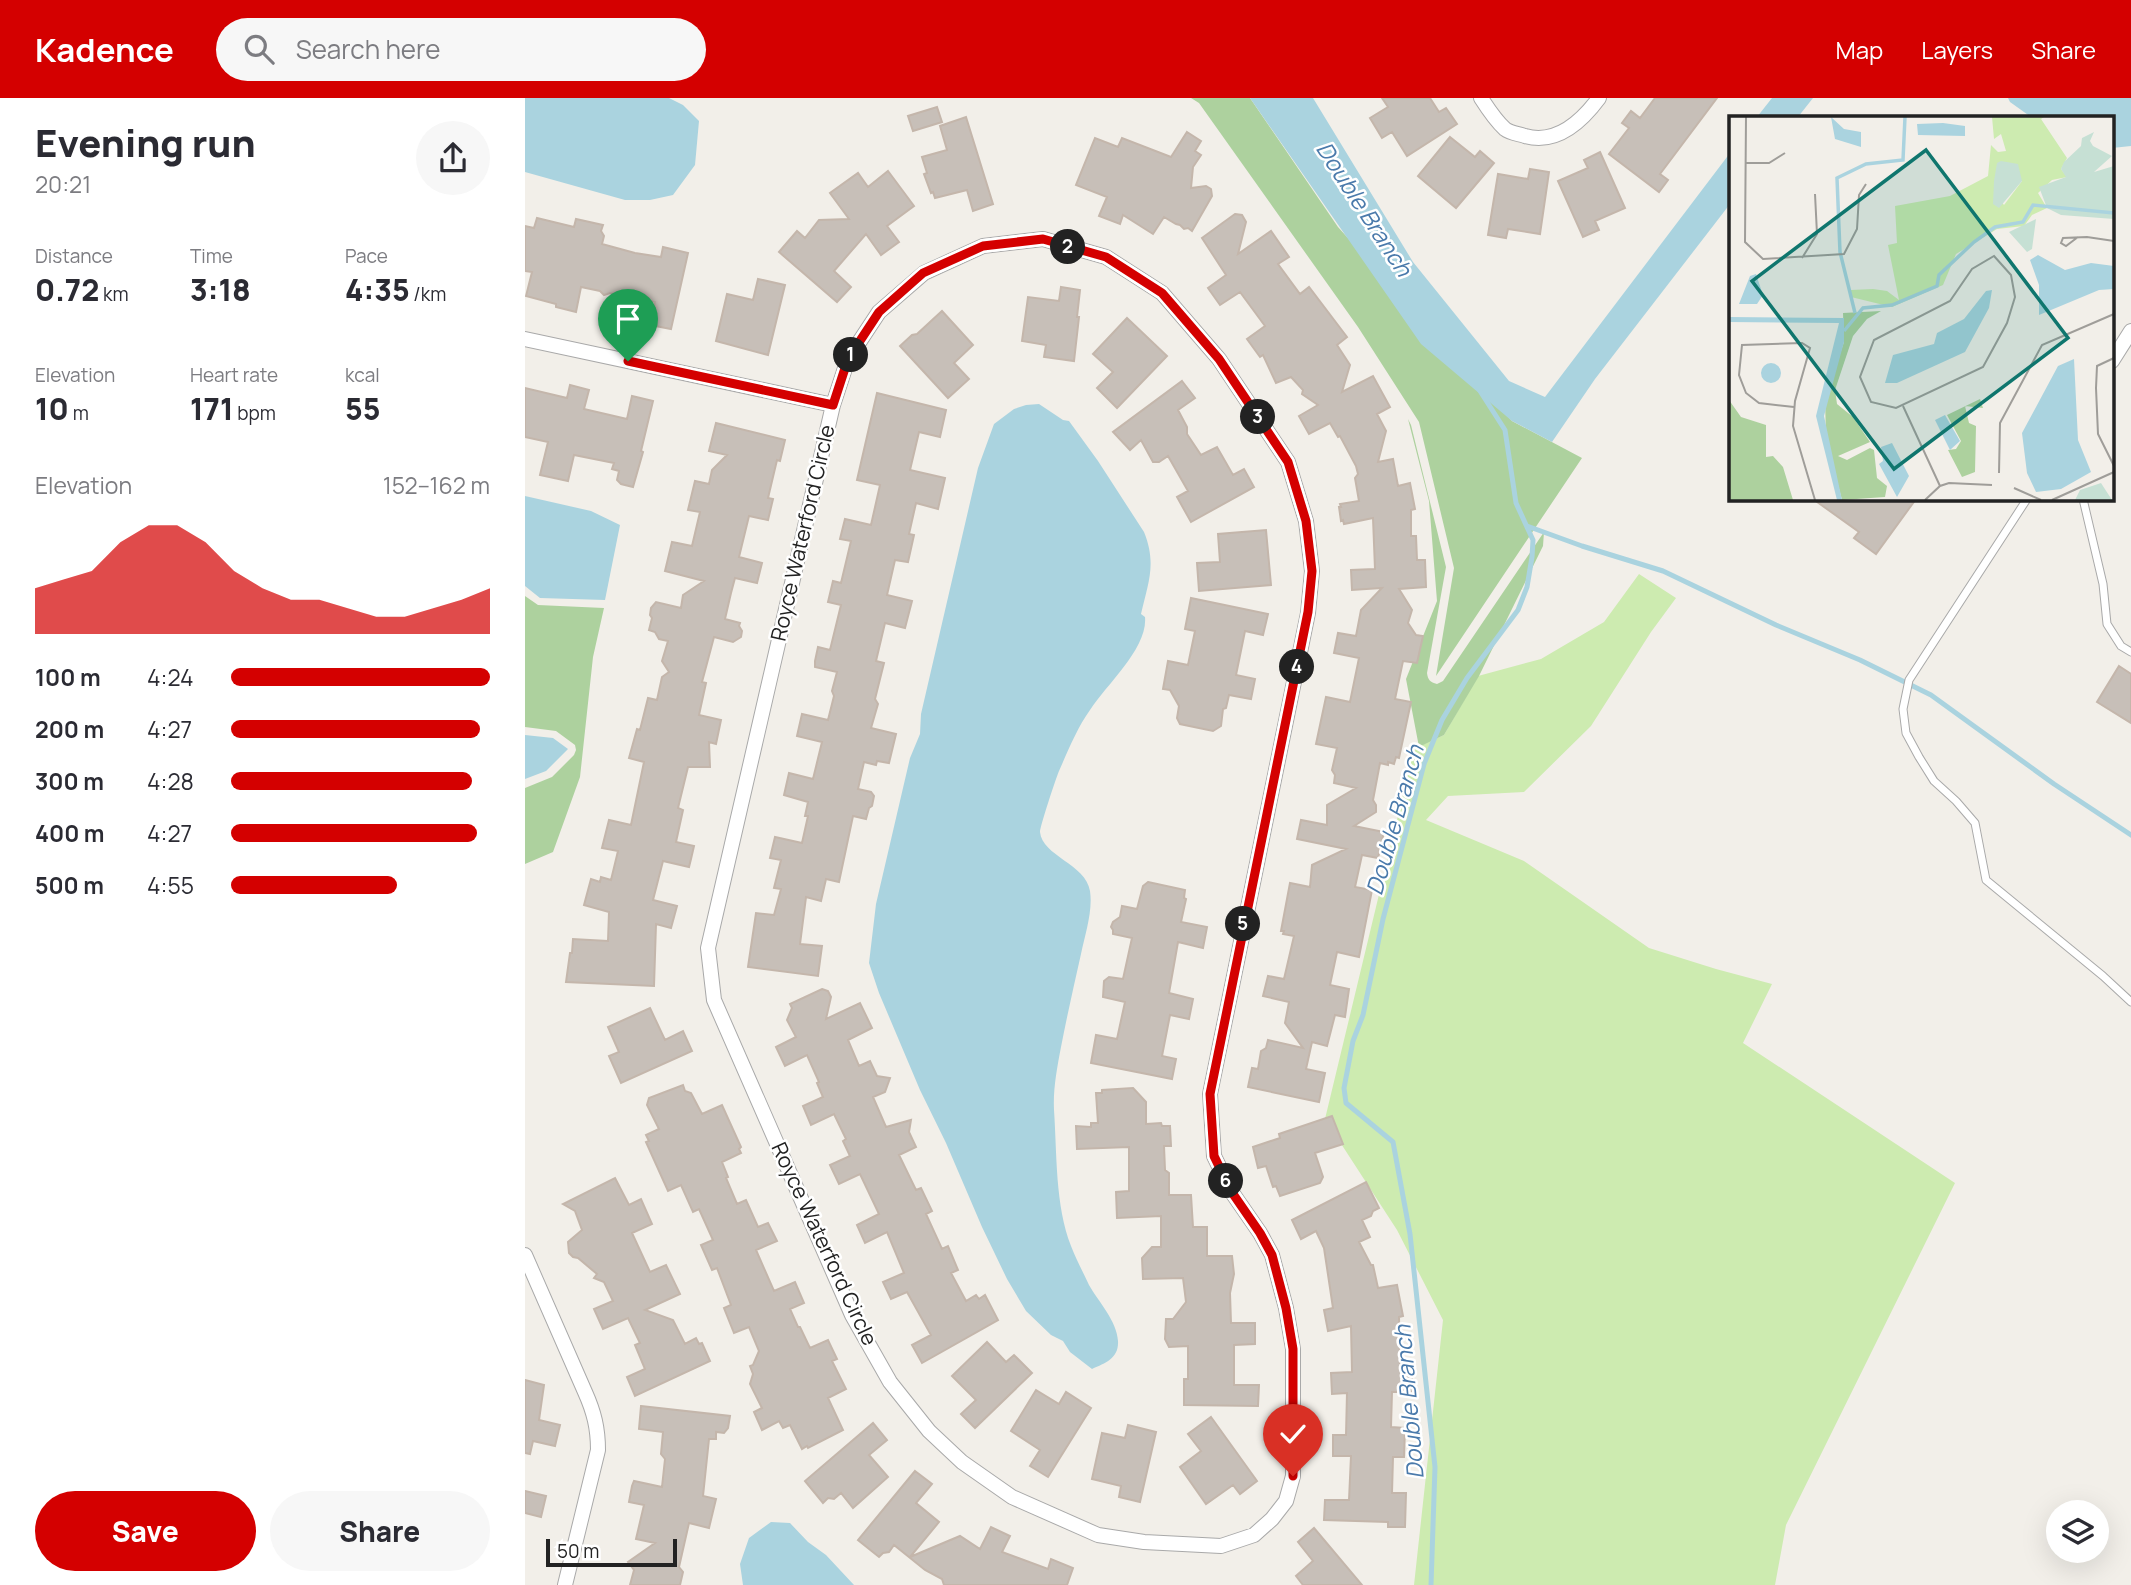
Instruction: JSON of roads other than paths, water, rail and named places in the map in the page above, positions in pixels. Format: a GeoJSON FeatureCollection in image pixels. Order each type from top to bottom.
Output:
{"type":"FeatureCollection","features":[{"type":"Feature","properties":{"kind":"street"},"geometry":{"type":"LineString","coordinates":[[1481,98],[1507,131],[1532,138],[1545,138],[1574,126],[1599,98]]}},
{"type":"Feature","properties":{"kind":"street","name":"Royce Waterford Circle"},"geometry":{"type":"LineString","coordinates":[[1043,239],[1106,257],[1162,293],[1219,359],[1288,462],[1306,521],[1312,571],[1308,612],[1210,1094],[1214,1156],[1231,1191],[1272,1255],[1286,1308],[1293,1349],[1293,1476],[1286,1501],[1272,1519],[1254,1535],[1221,1546],[1144,1542],[1098,1535],[1012,1497],[962,1462],[929,1431],[890,1382],[852,1315],[714,1000],[708,948],[833,405],[848,359],[879,312],[923,273],[983,246],[1043,239]]}},
{"type":"Feature","properties":{"kind":"street"},"geometry":{"type":"LineString","coordinates":[[2113,359],[2131,331]]}},
{"type":"Feature","properties":{"kind":"street"},"geometry":{"type":"LineString","coordinates":[[525,339],[833,405]]}},
{"type":"Feature","properties":{"kind":"street"},"geometry":{"type":"LineString","coordinates":[[525,1255],[590,1403],[598,1430],[598,1450],[565,1585]]}},
{"type":"Feature","properties":{"kind":"lane"},"geometry":{"type":"LineString","coordinates":[[2026,500],[1909,680],[1903,709],[1906,733],[1934,780],[1957,801],[1975,823],[1986,880],[2131,1002]]}},
{"type":"Feature","properties":{"kind":"lane"},"geometry":{"type":"LineString","coordinates":[[2083,500],[2103,584],[2107,624],[2121,646],[2131,652]]}},
{"type":"Feature","properties":{"kind":"water"},"geometry":{"type":"Polygon","coordinates":[[[525,98],[669,98],[683,105],[699,121],[695,165],[673,195],[650,200],[625,200],[525,172],[525,98]]]}},
{"type":"Feature","properties":{"kind":"water"},"geometry":{"type":"Polygon","coordinates":[[[1250,98],[1313,98],[1413,262],[1509,381],[1545,397],[1729,154],[1729,205],[1595,379],[1552,442],[1512,421],[1421,344],[1250,98]]]}},
{"type":"Feature","properties":{"kind":"water"},"geometry":{"type":"Polygon","coordinates":[[[1772,98],[1813,98],[1799,116],[1758,116],[1772,98]]]}},
{"type":"Feature","properties":{"kind":"water"},"geometry":{"type":"Polygon","coordinates":[[[2008,98],[2131,98],[2131,146],[2113,148],[2113,116],[2030,116],[2008,98]]]}},
{"type":"Feature","properties":{"kind":"water"},"geometry":{"type":"Polygon","coordinates":[[[1039,404],[1069,421],[1098,461],[1144,532],[1151,564],[1141,614],[1145,617],[1140,641],[1077,732],[1057,775],[1040,832],[1048,848],[1081,874],[1087,882],[1091,899],[1090,915],[1061,1047],[1054,1102],[1058,1179],[1066,1230],[1089,1285],[1114,1326],[1118,1341],[1114,1356],[1092,1369],[1026,1311],[1007,1279],[920,1090],[869,963],[876,904],[910,758],[920,734],[921,714],[978,468],[994,424],[1014,409],[1039,404]]]}},
{"type":"Feature","properties":{"kind":"water"},"geometry":{"type":"Polygon","coordinates":[[[525,496],[591,511],[620,525],[605,600],[540,598],[525,586],[525,496]]]}},
{"type":"Feature","properties":{"kind":"water"},"geometry":{"type":"Polygon","coordinates":[[[525,735],[553,738],[568,749],[546,771],[525,779],[525,735]]]}},
{"type":"Feature","properties":{"kind":"water"},"geometry":{"type":"Polygon","coordinates":[[[771,1522],[790,1523],[854,1585],[743,1585],[740,1564],[749,1538],[771,1522]]]}},
{"type":"Feature","properties":{"kind":"waterway","name":"Double Branch"},"geometry":{"type":"LineString","coordinates":[[1431,1585],[1435,1467],[1410,1234],[1393,1142],[1346,1103],[1344,1088],[1383,919],[1424,764],[1442,720],[1467,678],[1518,610],[1527,587],[1533,540],[1516,503],[1505,430],[1480,391]]}},
{"type":"Feature","properties":{"kind":"waterway"},"geometry":{"type":"LineString","coordinates":[[1527,526],[1663,571],[1931,695],[2054,784],[2131,835]]}}]}
